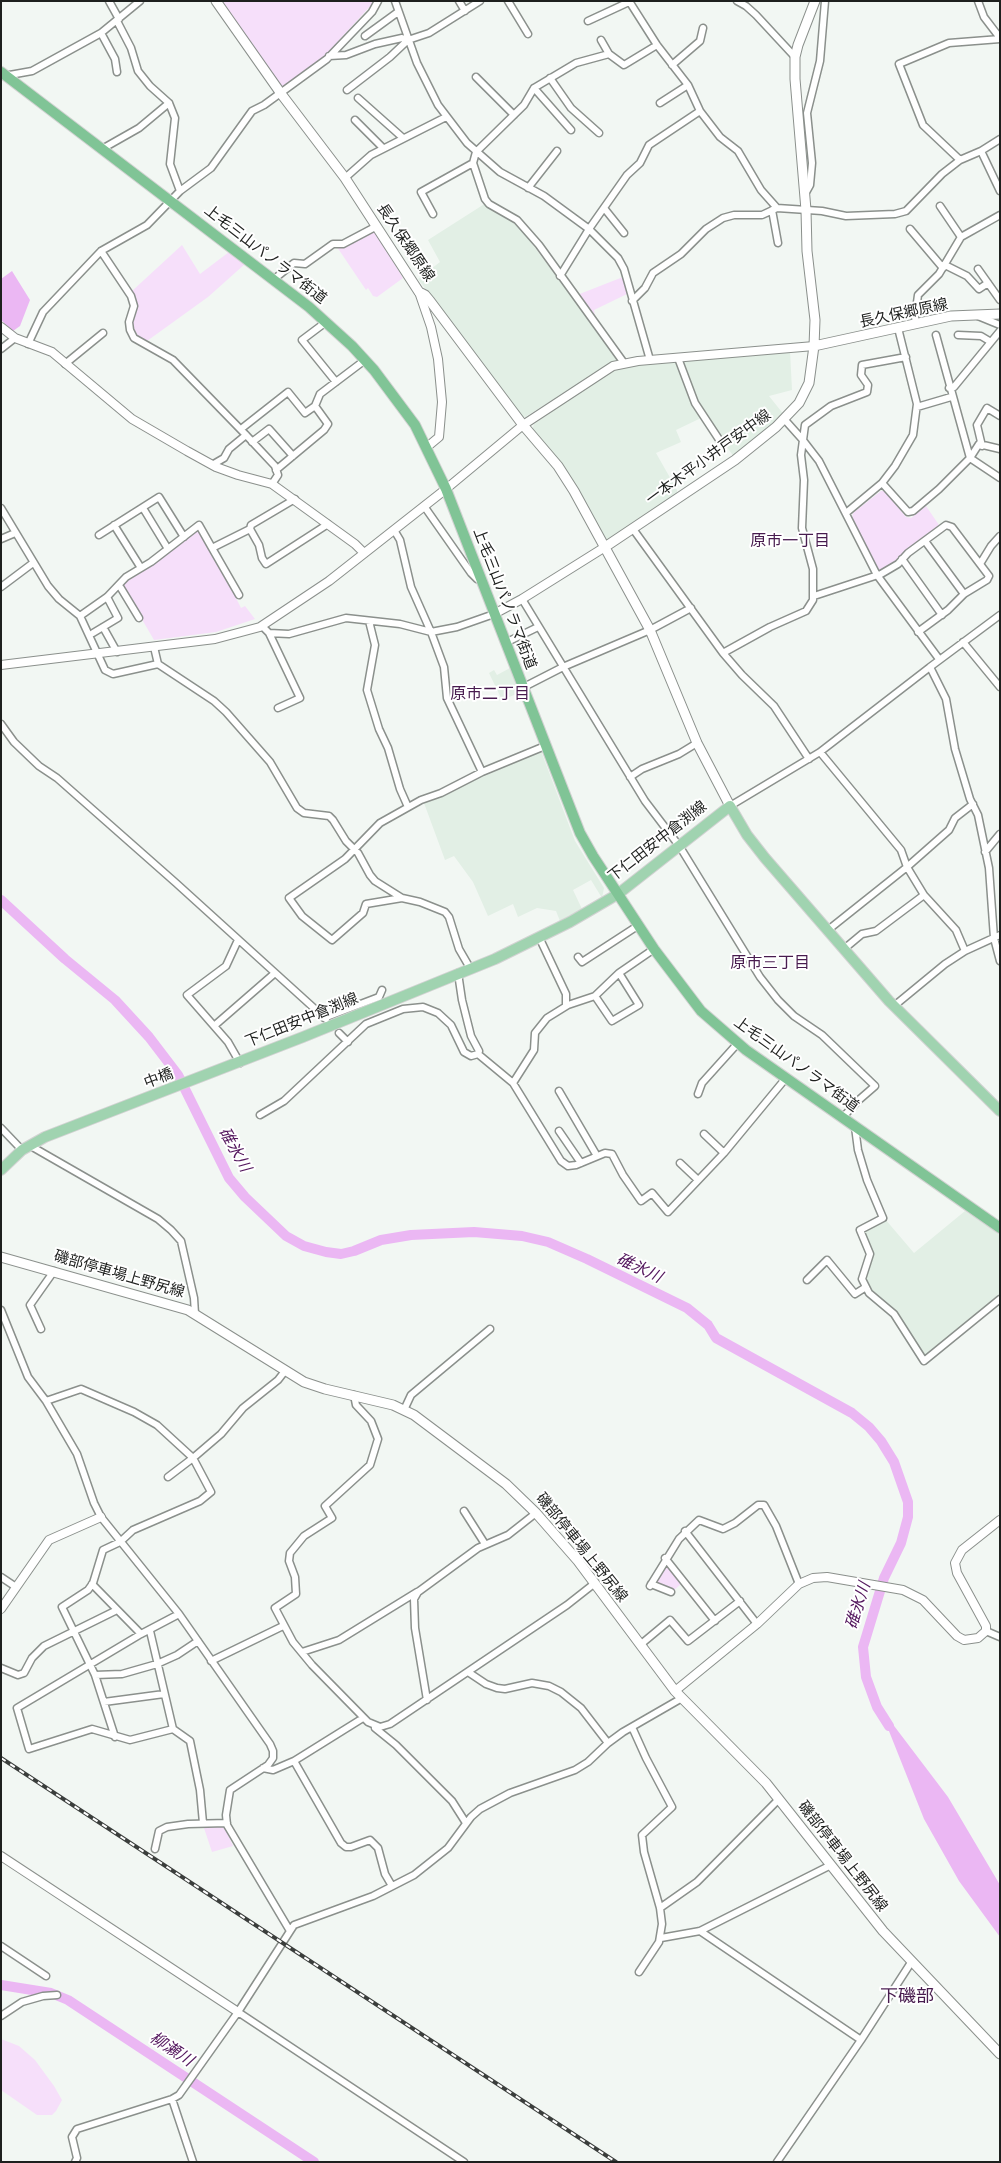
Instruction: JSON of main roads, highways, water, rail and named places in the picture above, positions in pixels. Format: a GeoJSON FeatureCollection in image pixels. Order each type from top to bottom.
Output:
{"type":"FeatureCollection","features":[{"type":"Feature","properties":{"kind":"highway","name":"上毛三山パノラマ街道"},"geometry":{"type":"LineString","coordinates":[[3,75],[274,280],[326,322],[365,360],[404,408],[427,447],[446,489],[522,688],[580,832],[654,949],[701,1011],[738,1043],[1000,1228]]}},
{"type":"Feature","properties":{"kind":"main road","name":"長久保郷原線"},"geometry":{"type":"LineString","coordinates":[[216,1],[345,178],[419,292],[430,301],[522,425],[558,466],[605,547]]}},
{"type":"Feature","properties":{"kind":"main road","name":"一本木平小井戸安中線"},"geometry":{"type":"LineString","coordinates":[[605,547],[735,460],[785,420],[805,394],[809,383],[814,346],[815,320],[807,251],[806,210],[795,79],[795,57],[815,1]]}},
{"type":"Feature","properties":{"kind":"main road","name":"長久保郷原線"},"geometry":{"type":"LineString","coordinates":[[814,346],[951,316],[1000,314]]}},
{"type":"Feature","properties":{"kind":"main road"},"geometry":{"type":"LineString","coordinates":[[605,547],[650,630],[697,743],[730,806]]}},
{"type":"Feature","properties":{"kind":"main road","name":"下仁田安中倉渕線"},"geometry":{"type":"LineString","coordinates":[[235,1065],[495,959],[570,922],[618,894],[680,847],[716,815],[730,806],[753,842],[894,1006],[1000,1111]]}},
{"type":"Feature","properties":{"kind":"main road","name":"中橋"},"geometry":{"type":"LineString","coordinates":[[1,1170],[26,1148],[45,1137],[235,1065]]}},
{"type":"Feature","properties":{"kind":"main road","name":"磯部停車場上野尻線"},"geometry":{"type":"LineString","coordinates":[[1,1256],[169,1303],[195,1314],[304,1382],[325,1389],[384,1402],[404,1410],[506,1484],[536,1513],[595,1583],[678,1694],[754,1768],[883,1932],[1000,2054]]}},
{"type":"Feature","properties":{"kind":"waterway","name":"碓氷川"},"geometry":{"type":"LineString","coordinates":[[1,900],[65,959],[115,1000],[149,1037],[178,1075],[229,1178],[245,1197],[286,1236],[304,1246],[341,1254],[381,1240],[411,1235],[474,1232],[522,1236],[548,1242],[687,1308],[708,1325],[716,1338],[852,1413],[869,1427],[881,1441],[894,1462],[908,1502],[908,1517],[901,1543],[884,1578],[863,1647],[866,1677],[877,1707],[889,1726]]}},
{"type":"Feature","properties":{"kind":"waterway","name":"柳瀬川"},"geometry":{"type":"LineString","coordinates":[[1,1985],[51,1993],[68,2000],[314,2162]]}},
{"type":"Feature","properties":{"kind":"railway"},"geometry":{"type":"LineString","coordinates":[[1,1758],[616,2162]]}},
{"type":"Feature","properties":{"kind":"district","name":"原市一丁目"},"geometry":{"type":"Point","coordinates":[790,542]}},
{"type":"Feature","properties":{"kind":"district","name":"原市二丁目"},"geometry":{"type":"Point","coordinates":[490,695]}},
{"type":"Feature","properties":{"kind":"district","name":"原市三丁目"},"geometry":{"type":"Point","coordinates":[770,964]}},
{"type":"Feature","properties":{"kind":"district","name":"下磯部"},"geometry":{"type":"Point","coordinates":[907,1997]}}]}
